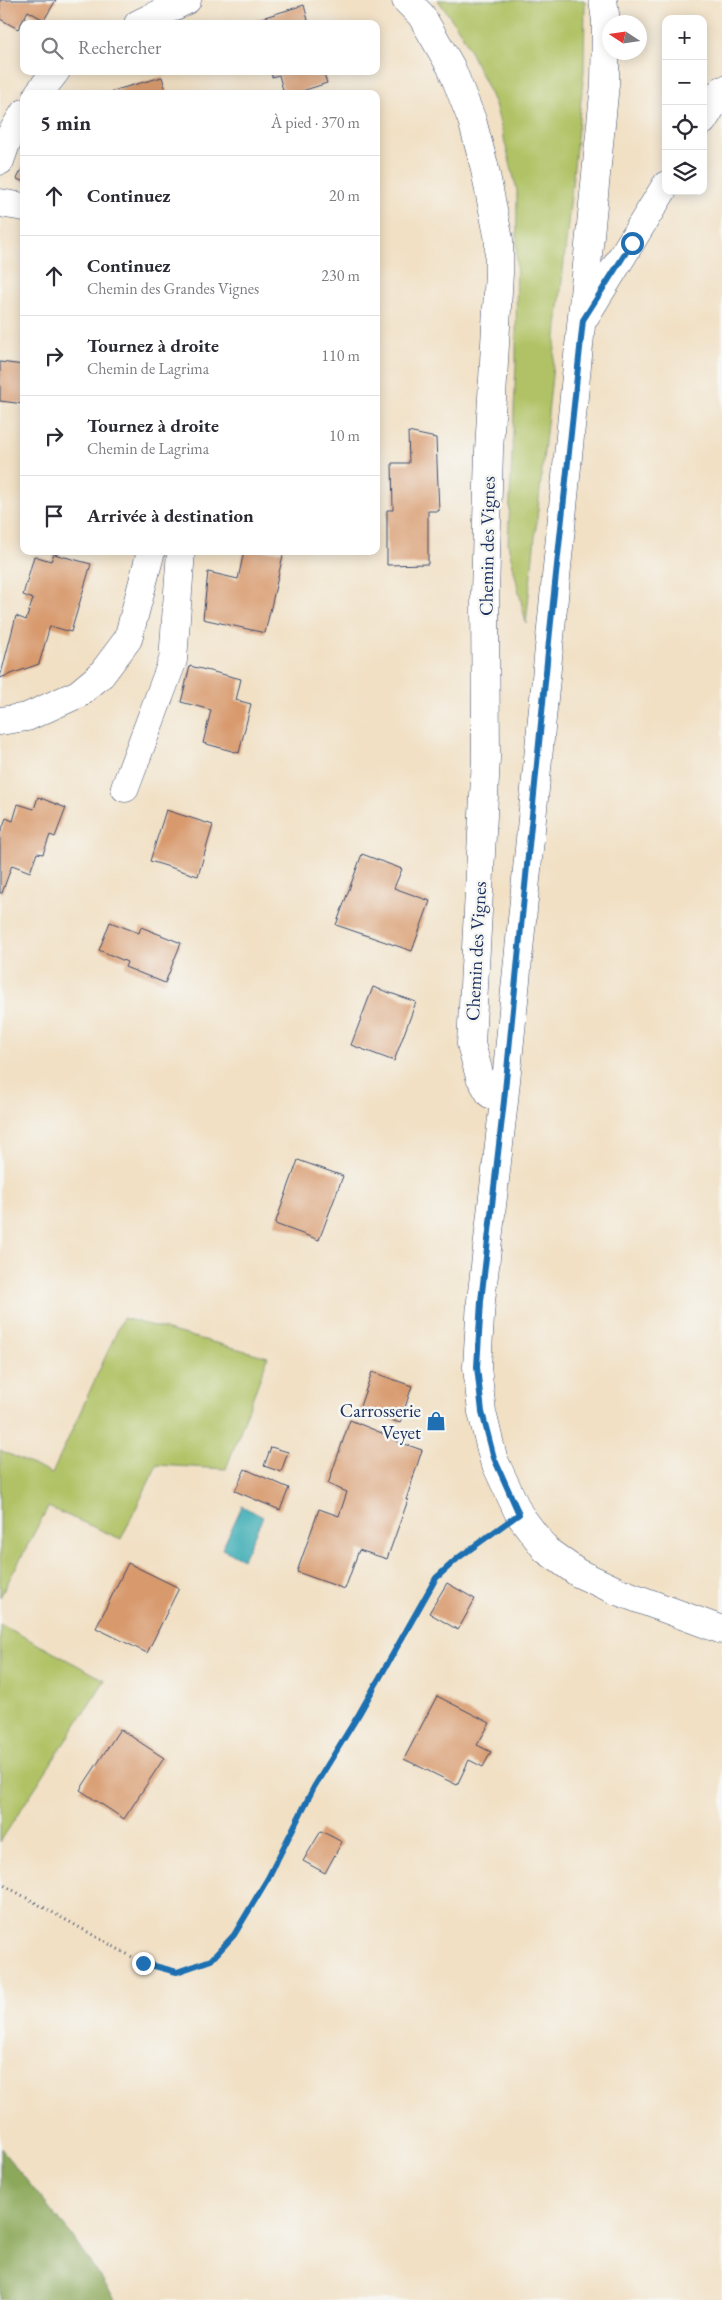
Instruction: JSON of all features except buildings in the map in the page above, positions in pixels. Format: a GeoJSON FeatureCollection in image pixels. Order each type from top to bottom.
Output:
{"type":"FeatureCollection","features":[{"type":"Feature","properties":{"kind":"street"},"geometry":{"type":"LineString","coordinates":[[146,20],[187,0]]}},
{"type":"Feature","properties":{"kind":"street","name":"Chemin des Vignes"},"geometry":{"type":"LineString","coordinates":[[406,0],[421,15],[451,67],[472,120],[484,165],[499,240],[500,273],[489,451],[485,594],[486,758],[471,1044],[480,1077],[490,1094],[504,1101]]}},
{"type":"Feature","properties":{"kind":"street"},"geometry":{"type":"LineString","coordinates":[[603,0],[606,21],[605,84],[504,1101],[481,1301],[477,1367],[482,1412],[494,1458],[519,1514],[546,1550],[578,1573],[617,1591],[722,1630]]}},
{"type":"Feature","properties":{"kind":"street"},"geometry":{"type":"LineString","coordinates":[[41,90],[53,75]]}},
{"type":"Feature","properties":{"kind":"street"},"geometry":{"type":"LineString","coordinates":[[707,114],[722,90]]}},
{"type":"Feature","properties":{"kind":"street"},"geometry":{"type":"LineString","coordinates":[[0,161],[7,141],[20,119]]}},
{"type":"Feature","properties":{"kind":"street"},"geometry":{"type":"LineString","coordinates":[[583,320],[662,192]]}},
{"type":"Feature","properties":{"kind":"street"},"geometry":{"type":"LineString","coordinates":[[0,203],[20,206]]}},
{"type":"Feature","properties":{"kind":"street"},"geometry":{"type":"LineString","coordinates":[[0,721],[28,717],[78,694],[101,675],[128,639],[149,555]]}},
{"type":"Feature","properties":{"kind":"street"},"geometry":{"type":"LineString","coordinates":[[124,788],[172,660],[181,555]]}},
{"type":"Feature","properties":{"kind":"path"},"geometry":{"type":"LineString","coordinates":[[0,1883],[143,1963],[177,1972],[211,1960],[234,1935],[263,1887],[314,1787],[359,1714],[436,1578],[458,1558],[519,1514]]}},
{"type":"Feature","properties":{"kind":"green space"},"geometry":{"type":"Polygon","coordinates":[[[438,0],[584,0],[585,2],[584,71],[526,623],[508,544],[516,365],[517,190],[495,104],[462,34],[438,0]]]}},
{"type":"Feature","properties":{"kind":"green space"},"geometry":{"type":"Polygon","coordinates":[[[123,1318],[268,1357],[226,1469],[157,1465],[121,1539],[48,1507],[0,1597],[0,1450],[52,1474],[123,1318]]]}},
{"type":"Feature","properties":{"kind":"green space"},"geometry":{"type":"Polygon","coordinates":[[[0,1624],[105,1680],[0,1842],[0,1624]]]}},
{"type":"Feature","properties":{"kind":"green space"},"geometry":{"type":"Polygon","coordinates":[[[0,2148],[70,2233],[116,2300],[0,2300],[0,2148]]]}},
{"type":"Feature","properties":{"kind":"water"},"geometry":{"type":"Polygon","coordinates":[[[242,1506],[263,1517],[243,1559],[222,1549],[242,1506]]]}},
{"type":"Feature","properties":{"kind":"place","name":"Carrosserie Veyet"},"geometry":{"type":"Point","coordinates":[436,1421]}},
{"type":"Feature","properties":{"kind":"route"},"geometry":{"type":"LineString","coordinates":[[143,1963],[177,1972],[211,1960],[234,1935],[268,1878],[314,1787],[359,1714],[436,1578],[458,1558],[519,1514],[494,1458],[482,1412],[477,1367],[481,1301],[504,1101],[550,631],[583,320],[632,243]]}}]}
